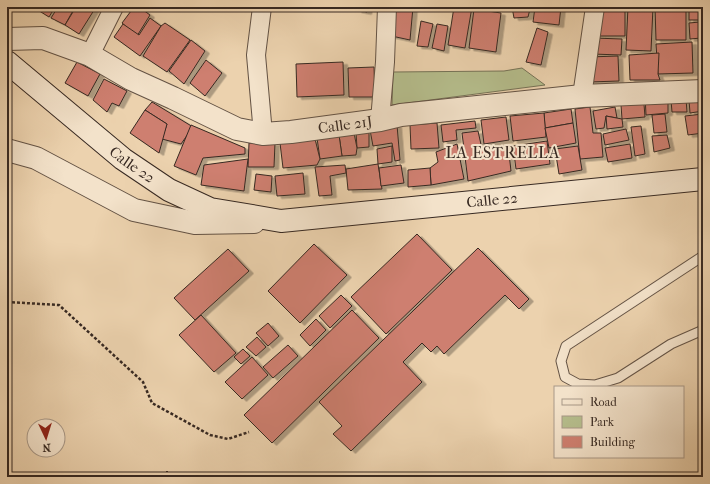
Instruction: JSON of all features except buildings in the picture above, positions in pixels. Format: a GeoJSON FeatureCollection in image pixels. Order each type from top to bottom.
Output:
{"type":"FeatureCollection","features":[{"type":"Feature","properties":{"kind":"street"},"geometry":{"type":"LineString","coordinates":[[90,55],[114,7]]}},
{"type":"Feature","properties":{"kind":"street"},"geometry":{"type":"LineString","coordinates":[[262,7],[256,56],[263,134]]}},
{"type":"Feature","properties":{"kind":"street"},"geometry":{"type":"LineString","coordinates":[[380,120],[385,62],[387,7]]}},
{"type":"Feature","properties":{"kind":"street"},"geometry":{"type":"LineString","coordinates":[[582,96],[595,7]]}},
{"type":"Feature","properties":{"kind":"street","name":"Calle 21J"},"geometry":{"type":"LineString","coordinates":[[7,39],[43,38],[90,55],[131,79],[237,129],[263,134],[291,132],[380,120],[401,115],[582,96],[703,90]]}},
{"type":"Feature","properties":{"kind":"street","name":"Calle 22"},"geometry":{"type":"LineString","coordinates":[[7,62],[123,159],[169,190],[210,209],[281,221]]}},
{"type":"Feature","properties":{"kind":"street","name":"Calle 22"},"geometry":{"type":"LineString","coordinates":[[7,150],[36,158],[134,210],[195,223],[281,221],[703,179]]}},
{"type":"Feature","properties":{"kind":"lane"},"geometry":{"type":"LineString","coordinates":[[703,256],[566,346],[561,361],[565,377],[578,384],[596,385],[618,378],[671,344],[703,330]]}},
{"type":"Feature","properties":{"kind":"path"},"geometry":{"type":"LineString","coordinates":[[7,302],[59,305],[143,382],[152,403],[210,435],[228,439],[249,432]]}},
{"type":"Feature","properties":{"kind":"green space"},"geometry":{"type":"Polygon","coordinates":[[[522,68],[545,85],[392,105],[393,72],[504,71],[522,68]]]}},
{"type":"Feature","properties":{"kind":"district","name":"LA ESTRELLA"},"geometry":{"type":"Point","coordinates":[503,152]}}]}
